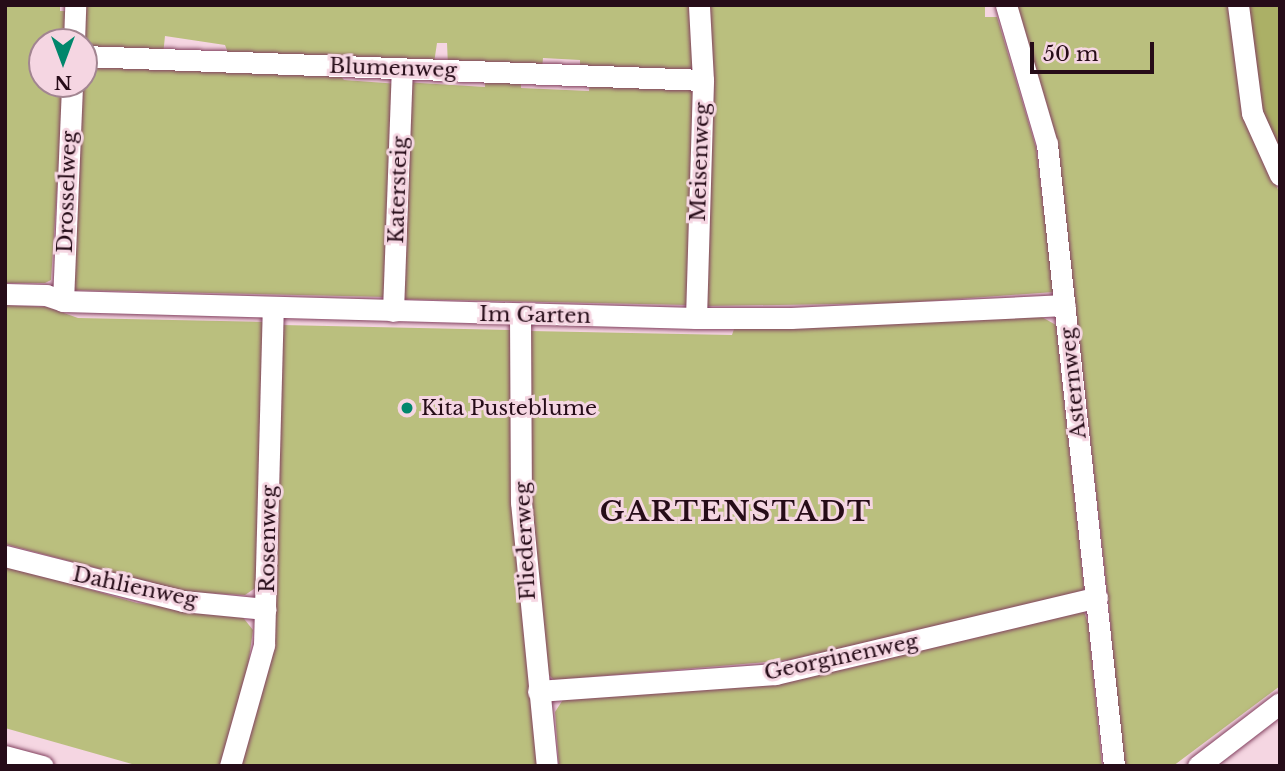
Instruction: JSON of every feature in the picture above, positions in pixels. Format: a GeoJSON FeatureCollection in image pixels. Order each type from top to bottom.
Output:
{"type":"FeatureCollection","features":[{"type":"Feature","properties":{"kind":"street"},"geometry":{"type":"LineString","coordinates":[[74,28],[75,5]]}},
{"type":"Feature","properties":{"kind":"street","name":"Meisenweg"},"geometry":{"type":"LineString","coordinates":[[696,318],[703,80],[699,5]]}},
{"type":"Feature","properties":{"kind":"street","name":"Asternweg"},"geometry":{"type":"LineString","coordinates":[[1006,5],[1047,144],[1114,766]]}},
{"type":"Feature","properties":{"kind":"street"},"geometry":{"type":"LineString","coordinates":[[1238,5],[1252,113],[1280,176]]}},
{"type":"Feature","properties":{"kind":"street","name":"Blumenweg"},"geometry":{"type":"LineString","coordinates":[[98,57],[703,80]]}},
{"type":"Feature","properties":{"kind":"street","name":"Katersteig"},"geometry":{"type":"LineString","coordinates":[[393,311],[402,69]]}},
{"type":"Feature","properties":{"kind":"street","name":"Drosselweg"},"geometry":{"type":"LineString","coordinates":[[63,301],[71,98]]}},
{"type":"Feature","properties":{"kind":"street","name":"Im Garten"},"geometry":{"type":"LineString","coordinates":[[5,294],[46,295],[63,301],[696,318],[790,318],[1065,305]]}},
{"type":"Feature","properties":{"kind":"street","name":"Rosenweg"},"geometry":{"type":"LineString","coordinates":[[230,766],[257,682],[266,608],[273,308]]}},
{"type":"Feature","properties":{"kind":"street","name":"Fliederweg"},"geometry":{"type":"LineString","coordinates":[[520,315],[521,502],[547,766]]}},
{"type":"Feature","properties":{"kind":"street","name":"Dahlienweg"},"geometry":{"type":"LineString","coordinates":[[5,556],[183,601],[266,608]]}},
{"type":"Feature","properties":{"kind":"street","name":"Georginenweg"},"geometry":{"type":"LineString","coordinates":[[538,691],[775,674],[1097,597]]}},
{"type":"Feature","properties":{"kind":"street"},"geometry":{"type":"LineString","coordinates":[[1198,766],[1280,703]]}},
{"type":"Feature","properties":{"kind":"street"},"geometry":{"type":"LineString","coordinates":[[5,756],[43,766]]}},
{"type":"Feature","properties":{"kind":"green space"},"geometry":{"type":"Polygon","coordinates":[[[5,5],[60,5],[60,11],[69,11],[68,28],[28,28],[28,98],[63,98],[51,280],[45,283],[5,283],[5,5]]]}},
{"type":"Feature","properties":{"kind":"green space"},"geometry":{"type":"Polygon","coordinates":[[[82,5],[692,5],[694,74],[580,69],[580,60],[543,58],[542,70],[448,66],[447,43],[437,43],[434,63],[228,53],[225,45],[165,36],[163,55],[98,52],[98,28],[83,28],[82,5]]]}},
{"type":"Feature","properties":{"kind":"green space"},"geometry":{"type":"Polygon","coordinates":[[[703,5],[985,5],[985,17],[997,17],[1036,148],[1054,292],[902,303],[705,306],[703,5]]]}},
{"type":"Feature","properties":{"kind":"green space"},"geometry":{"type":"Polygon","coordinates":[[[1017,5],[1231,5],[1256,141],[1280,194],[1280,686],[1173,766],[1122,766],[1109,607],[1057,142],[1017,5]]]}},
{"type":"Feature","properties":{"kind":"green space"},"geometry":{"type":"Polygon","coordinates":[[[1238,5],[1280,5],[1280,152],[1269,157],[1238,5]]]}},
{"type":"Feature","properties":{"kind":"green space"},"geometry":{"type":"Polygon","coordinates":[[[98,62],[335,70],[344,80],[399,84],[386,297],[72,290],[77,98],[98,98],[98,62]]]}},
{"type":"Feature","properties":{"kind":"green space"},"geometry":{"type":"Polygon","coordinates":[[[485,77],[521,78],[521,88],[589,91],[590,80],[694,85],[688,305],[396,299],[404,82],[485,87],[485,77]]]}},
{"type":"Feature","properties":{"kind":"green space"},"geometry":{"type":"Polygon","coordinates":[[[5,305],[47,307],[78,318],[265,322],[258,586],[245,595],[187,592],[5,544],[5,305]]]}},
{"type":"Feature","properties":{"kind":"green space"},"geometry":{"type":"Polygon","coordinates":[[[1040,316],[1056,325],[1084,589],[1081,593],[789,660],[554,680],[542,668],[533,592],[530,331],[732,335],[734,329],[1040,316]]]}},
{"type":"Feature","properties":{"kind":"green space"},"geometry":{"type":"Polygon","coordinates":[[[282,325],[512,330],[517,572],[540,766],[241,766],[272,657],[282,325]]]}},
{"type":"Feature","properties":{"kind":"green space"},"geometry":{"type":"Polygon","coordinates":[[[5,565],[137,603],[241,615],[253,630],[248,666],[220,766],[139,766],[5,728],[5,565]]]}},
{"type":"Feature","properties":{"kind":"green space"},"geometry":{"type":"Polygon","coordinates":[[[1083,609],[1088,623],[1102,766],[559,766],[555,712],[564,698],[847,669],[1083,609]]]}},
{"type":"Feature","properties":{"kind":"place","name":"Kita Pusteblume"},"geometry":{"type":"Point","coordinates":[407,408]}},
{"type":"Feature","properties":{"kind":"district","name":"GARTENSTADT"},"geometry":{"type":"Point","coordinates":[736,512]}}]}
